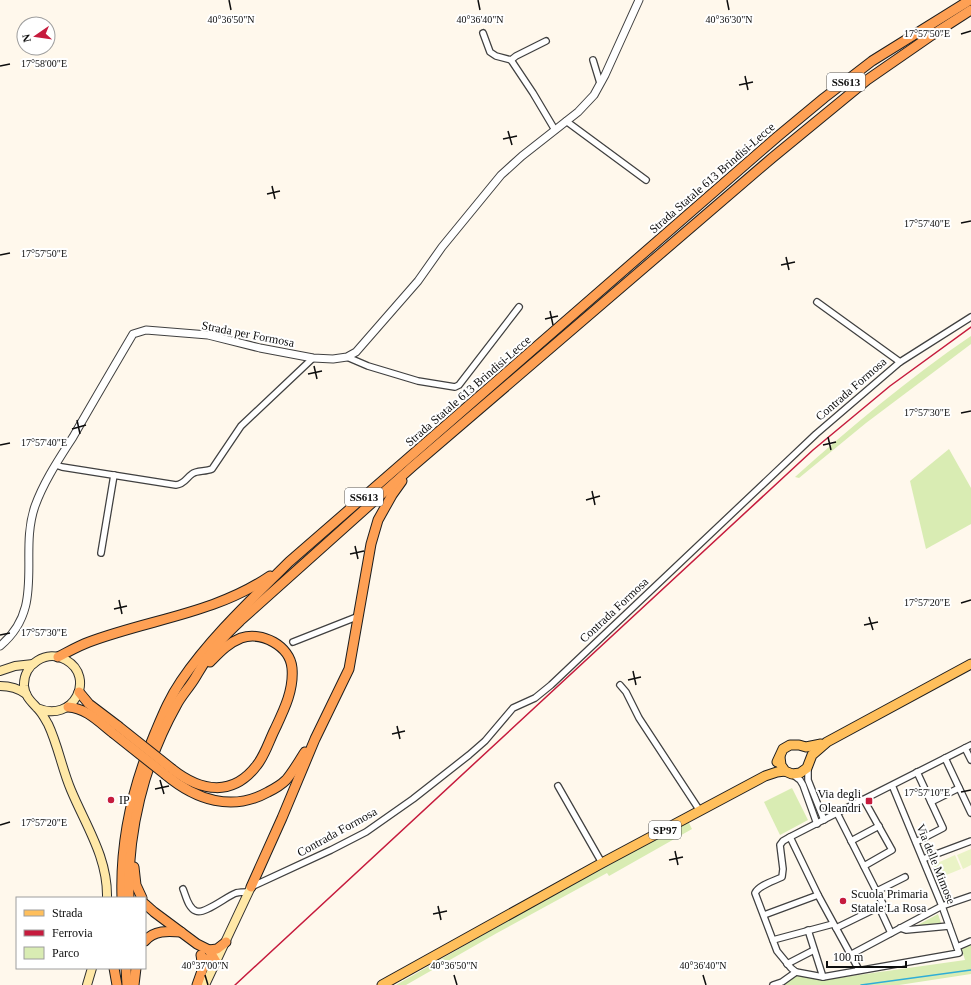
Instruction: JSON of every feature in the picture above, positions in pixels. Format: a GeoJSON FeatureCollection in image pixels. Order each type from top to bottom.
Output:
{"type":"FeatureCollection","features":[{"type":"Feature","properties":{"kind":"highway","name":"Strada Statale 613 Brindisi-Lecce"},"geometry":{"type":"LineString","coordinates":[[122,897],[124,845],[131,804],[140,769],[167,703],[181,681],[206,648],[236,615],[289,562],[777,137],[824,98],[872,62],[970,0]]}},
{"type":"Feature","properties":{"kind":"highway","name":"Strada Statale 613 Brindisi-Lecce"},"geometry":{"type":"LineString","coordinates":[[129,897],[132,840],[138,805],[160,739],[176,706],[215,648],[240,621],[412,466],[772,158],[867,80],[971,10]]}},
{"type":"Feature","properties":{"kind":"highway"},"geometry":{"type":"LineString","coordinates":[[250,890],[315,739],[349,669],[371,544],[378,520],[392,495],[412,466]]}},
{"type":"Feature","properties":{"kind":"highway"},"geometry":{"type":"LineString","coordinates":[[58,657],[88,642],[207,607],[228,599],[262,582],[289,562]]}},
{"type":"Feature","properties":{"kind":"highway"},"geometry":{"type":"LineString","coordinates":[[169,772],[204,787],[224,787],[242,780],[258,764],[286,706],[292,685],[292,667],[287,653],[273,641],[254,637],[242,638],[224,648],[193,681]]}},
{"type":"Feature","properties":{"kind":"highway"},"geometry":{"type":"LineString","coordinates":[[79,692],[115,729],[169,772],[186,790],[212,801],[236,801],[251,799],[275,788],[285,780],[315,739]]}},
{"type":"Feature","properties":{"kind":"highway"},"geometry":{"type":"LineString","coordinates":[[68,707],[86,712],[115,729]]}},
{"type":"Feature","properties":{"kind":"highway"},"geometry":{"type":"LineString","coordinates":[[132,840],[136,885],[142,897]]}},
{"type":"Feature","properties":{"kind":"highway"},"geometry":{"type":"LineString","coordinates":[[146,905],[197,944],[209,950],[216,962]]}},
{"type":"Feature","properties":{"kind":"highway"},"geometry":{"type":"LineString","coordinates":[[146,940],[157,933],[168,931],[181,932]]}},
{"type":"Feature","properties":{"kind":"highway"},"geometry":{"type":"LineString","coordinates":[[209,950],[217,949],[226,942]]}},
{"type":"Feature","properties":{"kind":"highway"},"geometry":{"type":"LineString","coordinates":[[197,944],[202,957],[203,968],[197,985]]}},
{"type":"Feature","properties":{"kind":"highway"},"geometry":{"type":"LineString","coordinates":[[202,957],[208,962],[216,962]]}},
{"type":"Feature","properties":{"kind":"highway"},"geometry":{"type":"LineString","coordinates":[[114,969],[117,985]]}},
{"type":"Feature","properties":{"kind":"highway"},"geometry":{"type":"LineString","coordinates":[[126,969],[126,985]]}},
{"type":"Feature","properties":{"kind":"highway"},"geometry":{"type":"LineString","coordinates":[[132,969],[134,985]]}},
{"type":"Feature","properties":{"kind":"highway"},"geometry":{"type":"LineString","coordinates":[[134,985],[136,969]]}},
{"type":"Feature","properties":{"kind":"main road"},"geometry":{"type":"LineString","coordinates":[[37,708],[53,712],[61,710],[68,707],[77,697],[80,683],[78,674],[73,666],[66,660],[58,657],[44,657],[33,664],[28,670],[24,686],[26,694],[37,708],[50,730],[71,790],[100,851],[106,876],[107,897]]}},
{"type":"Feature","properties":{"kind":"main road"},"geometry":{"type":"LineString","coordinates":[[0,670],[15,666],[33,664]]}},
{"type":"Feature","properties":{"kind":"main road"},"geometry":{"type":"LineString","coordinates":[[827,742],[812,755],[807,768],[800,773],[789,772],[781,765],[780,757],[786,746],[795,744],[803,747],[811,747],[827,742],[971,664]]}},
{"type":"Feature","properties":{"kind":"main road"},"geometry":{"type":"LineString","coordinates":[[0,686],[12,686],[18,688],[26,694]]}},
{"type":"Feature","properties":{"kind":"main road"},"geometry":{"type":"LineString","coordinates":[[803,747],[808,753],[809,762]]}},
{"type":"Feature","properties":{"kind":"main road","name":"SP97"},"geometry":{"type":"LineString","coordinates":[[765,776],[774,767],[780,757]]}},
{"type":"Feature","properties":{"kind":"main road","name":"SP97"},"geometry":{"type":"LineString","coordinates":[[382,985],[602,863],[765,776],[777,772],[789,772]]}},
{"type":"Feature","properties":{"kind":"main road"},"geometry":{"type":"LineString","coordinates":[[205,985],[250,890]]}},
{"type":"Feature","properties":{"kind":"main road"},"geometry":{"type":"LineString","coordinates":[[88,985],[92,969]]}},
{"type":"Feature","properties":{"kind":"street"},"geometry":{"type":"LineString","coordinates":[[347,357],[356,352],[399,304],[418,281],[442,247],[501,174],[585,105],[594,95],[639,0]]}},
{"type":"Feature","properties":{"kind":"street"},"geometry":{"type":"LineString","coordinates":[[483,33],[490,52],[496,56],[511,60],[555,130]]}},
{"type":"Feature","properties":{"kind":"street"},"geometry":{"type":"LineString","coordinates":[[511,60],[546,41]]}},
{"type":"Feature","properties":{"kind":"street"},"geometry":{"type":"LineString","coordinates":[[593,60],[600,83]]}},
{"type":"Feature","properties":{"kind":"street"},"geometry":{"type":"LineString","coordinates":[[566,121],[646,180]]}},
{"type":"Feature","properties":{"kind":"street"},"geometry":{"type":"LineString","coordinates":[[817,302],[900,362]]}},
{"type":"Feature","properties":{"kind":"street","name":"Strada per Formosa"},"geometry":{"type":"LineString","coordinates":[[0,646],[8,640],[20,624],[25,608],[29,589],[28,550],[30,526],[35,507],[47,480],[133,334],[146,330],[208,336],[313,358],[333,359],[347,357],[368,366],[418,381],[455,387],[459,385],[519,307]]}},
{"type":"Feature","properties":{"kind":"street","name":"Contrada Formosa"},"geometry":{"type":"LineString","coordinates":[[183,889],[188,903],[195,911],[198,912],[205,910],[235,893],[250,890],[366,832],[413,798],[485,741],[513,708],[535,698],[551,685],[816,434],[900,362],[971,317]]}},
{"type":"Feature","properties":{"kind":"street"},"geometry":{"type":"LineString","coordinates":[[56,465],[114,476],[176,485],[184,483],[192,474],[196,472],[204,472],[212,469],[241,426],[313,358]]}},
{"type":"Feature","properties":{"kind":"street"},"geometry":{"type":"LineString","coordinates":[[101,554],[114,476]]}},
{"type":"Feature","properties":{"kind":"street"},"geometry":{"type":"LineString","coordinates":[[292,642],[359,616]]}},
{"type":"Feature","properties":{"kind":"street"},"geometry":{"type":"LineString","coordinates":[[620,685],[626,692],[639,718],[700,811]]}},
{"type":"Feature","properties":{"kind":"street"},"geometry":{"type":"LineString","coordinates":[[790,838],[818,896],[859,970],[823,977],[796,972],[787,964],[777,951],[756,890],[782,877],[783,869],[780,845],[783,841],[968,746],[971,760]]}},
{"type":"Feature","properties":{"kind":"street"},"geometry":{"type":"LineString","coordinates":[[945,758],[971,813]]}},
{"type":"Feature","properties":{"kind":"street"},"geometry":{"type":"LineString","coordinates":[[809,762],[807,773],[808,780],[824,820]]}},
{"type":"Feature","properties":{"kind":"street"},"geometry":{"type":"LineString","coordinates":[[789,772],[800,780],[803,785],[817,824]]}},
{"type":"Feature","properties":{"kind":"street"},"geometry":{"type":"LineString","coordinates":[[916,842],[943,828],[917,772]]}},
{"type":"Feature","properties":{"kind":"street","name":"Via delle Mimose"},"geometry":{"type":"LineString","coordinates":[[859,970],[959,953],[942,906],[892,785]]}},
{"type":"Feature","properties":{"kind":"street"},"geometry":{"type":"LineString","coordinates":[[558,786],[602,863]]}},
{"type":"Feature","properties":{"kind":"street"},"geometry":{"type":"LineString","coordinates":[[931,802],[959,788]]}},
{"type":"Feature","properties":{"kind":"street"},"geometry":{"type":"LineString","coordinates":[[864,800],[892,850],[864,866]]}},
{"type":"Feature","properties":{"kind":"street"},"geometry":{"type":"LineString","coordinates":[[773,940],[808,930],[835,926],[883,904],[837,813]]}},
{"type":"Feature","properties":{"kind":"street"},"geometry":{"type":"LineString","coordinates":[[851,841],[879,826]]}},
{"type":"Feature","properties":{"kind":"street"},"geometry":{"type":"LineString","coordinates":[[923,859],[971,841]]}},
{"type":"Feature","properties":{"kind":"street"},"geometry":{"type":"LineString","coordinates":[[877,892],[905,877]]}},
{"type":"Feature","properties":{"kind":"street"},"geometry":{"type":"LineString","coordinates":[[764,915],[818,896]]}},
{"type":"Feature","properties":{"kind":"street"},"geometry":{"type":"LineString","coordinates":[[850,954],[942,906],[971,896]]}},
{"type":"Feature","properties":{"kind":"street"},"geometry":{"type":"LineString","coordinates":[[879,907],[891,933]]}},
{"type":"Feature","properties":{"kind":"street"},"geometry":{"type":"LineString","coordinates":[[900,928],[906,930],[949,926]]}},
{"type":"Feature","properties":{"kind":"street"},"geometry":{"type":"LineString","coordinates":[[808,930],[823,977]]}},
{"type":"Feature","properties":{"kind":"street"},"geometry":{"type":"LineString","coordinates":[[956,946],[971,941]]}},
{"type":"Feature","properties":{"kind":"street"},"geometry":{"type":"LineString","coordinates":[[787,964],[814,950]]}},
{"type":"Feature","properties":{"kind":"street"},"geometry":{"type":"LineString","coordinates":[[773,985],[782,982],[796,972]]}},
{"type":"Feature","properties":{"kind":"green space"},"geometry":{"type":"Polygon","coordinates":[[[971,336],[971,344],[866,423],[799,478],[795,477],[881,404],[925,369],[971,336]]]}},
{"type":"Feature","properties":{"kind":"green space"},"geometry":{"type":"Polygon","coordinates":[[[949,449],[971,488],[971,524],[926,549],[910,481],[949,449]]]}},
{"type":"Feature","properties":{"kind":"green space"},"geometry":{"type":"Polygon","coordinates":[[[792,788],[808,820],[780,835],[764,802],[792,788]]]}},
{"type":"Feature","properties":{"kind":"green space"},"geometry":{"type":"Polygon","coordinates":[[[688,821],[692,829],[609,876],[607,873],[406,985],[396,985],[495,928],[688,821]]]}},
{"type":"Feature","properties":{"kind":"green space"},"geometry":{"type":"Polygon","coordinates":[[[971,849],[971,865],[963,869],[957,855],[971,849]]]}},
{"type":"Feature","properties":{"kind":"green space"},"geometry":{"type":"Polygon","coordinates":[[[955,855],[961,869],[939,878],[933,865],[955,855]]]}},
{"type":"Feature","properties":{"kind":"green space"},"geometry":{"type":"Polygon","coordinates":[[[938,914],[941,923],[918,926],[918,925],[938,914]]]}},
{"type":"Feature","properties":{"kind":"green space"},"geometry":{"type":"Polygon","coordinates":[[[971,943],[971,974],[899,985],[777,985],[790,978],[798,976],[823,980],[965,960],[961,947],[971,943]]]}},
{"type":"Feature","properties":{"kind":"waterway"},"geometry":{"type":"LineString","coordinates":[[861,985],[971,970]]}},
{"type":"Feature","properties":{"kind":"railway"},"geometry":{"type":"LineString","coordinates":[[235,985],[813,450],[890,386],[971,327]]}},
{"type":"Feature","properties":{"kind":"place","name":"IP"},"geometry":{"type":"Point","coordinates":[111,800]}},
{"type":"Feature","properties":{"kind":"place","name":"Via degli Oleandri"},"geometry":{"type":"Point","coordinates":[869,801]}},
{"type":"Feature","properties":{"kind":"place","name":"Scuola Primaria Statale La Rosa"},"geometry":{"type":"Point","coordinates":[843,901]}}]}
